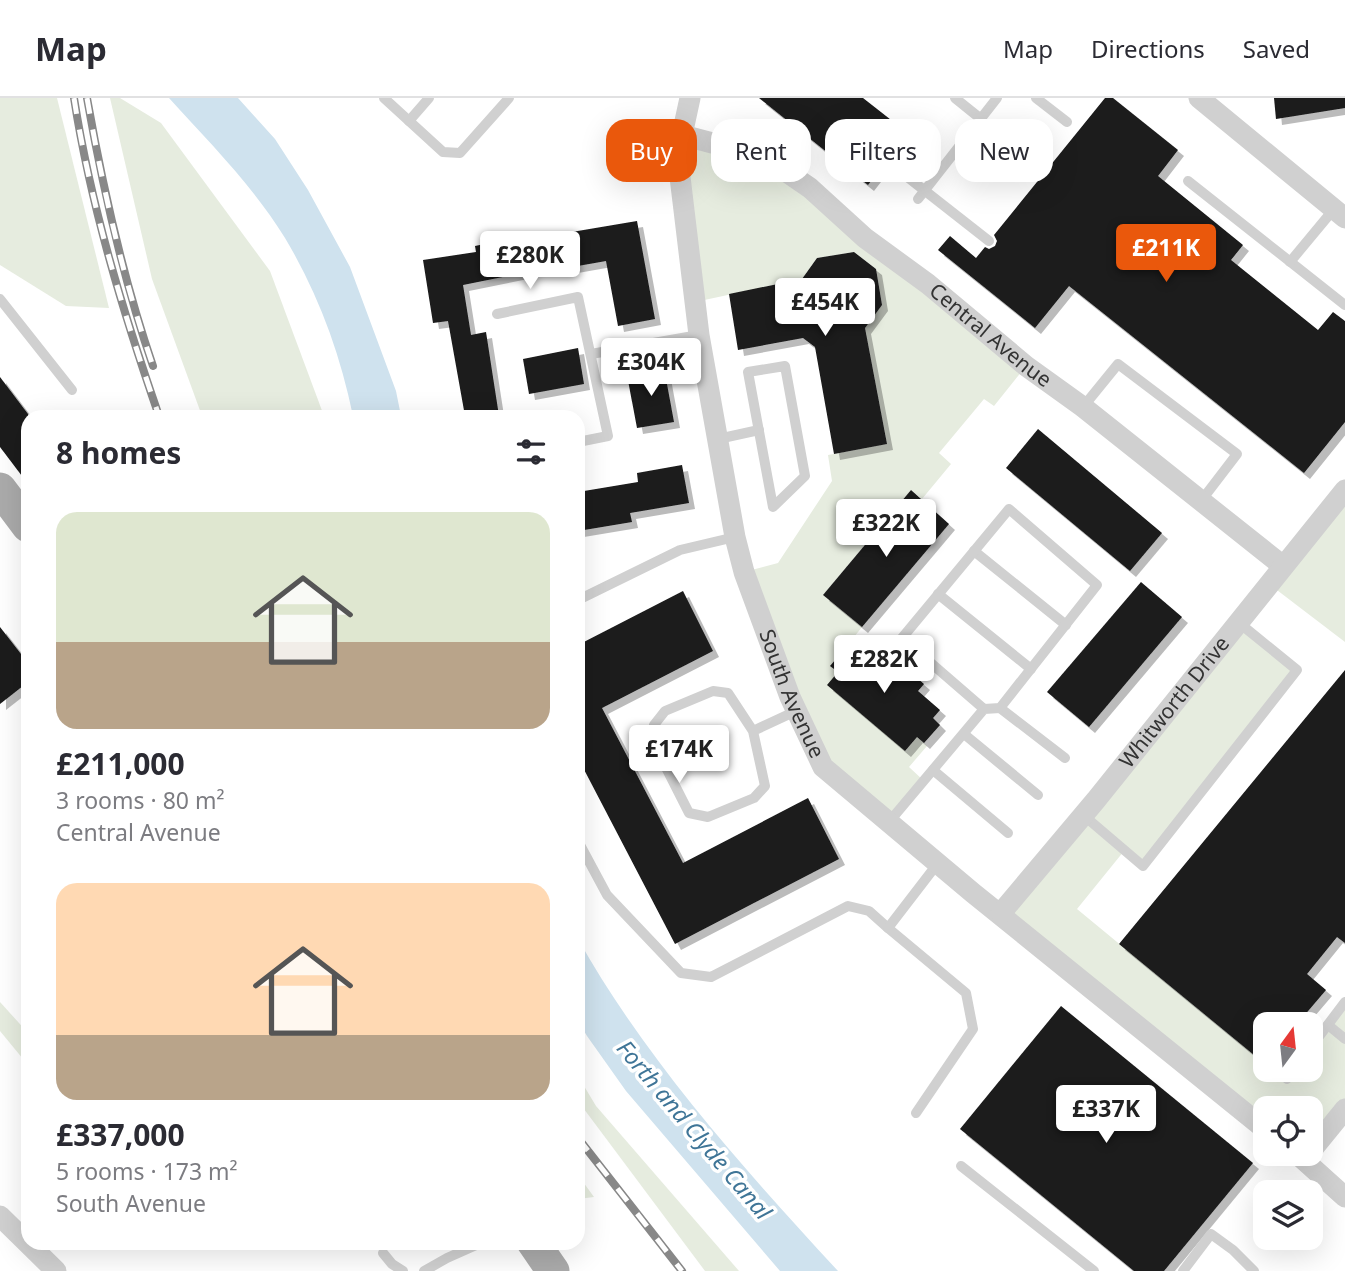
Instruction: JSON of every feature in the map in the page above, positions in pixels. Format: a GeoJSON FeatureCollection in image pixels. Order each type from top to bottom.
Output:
{"type":"FeatureCollection","features":[{"type":"Feature","properties":{"kind":"main road"},"geometry":{"type":"LineString","coordinates":[[0,489],[21,517]]}},
{"type":"Feature","properties":{"kind":"main road"},"geometry":{"type":"LineString","coordinates":[[538,1250],[552,1271]]}},
{"type":"Feature","properties":{"kind":"street","name":"South Avenue"},"geometry":{"type":"LineString","coordinates":[[685,119],[690,98]]}},
{"type":"Feature","properties":{"kind":"street"},"geometry":{"type":"LineString","coordinates":[[1199,98],[1339,213]]}},
{"type":"Feature","properties":{"kind":"street","name":"Central Avenue"},"geometry":{"type":"LineString","coordinates":[[697,139],[739,150],[778,166],[810,188],[865,238],[928,284],[1026,366],[1083,407],[1283,566]]}},
{"type":"Feature","properties":{"kind":"street","name":"South Avenue"},"geometry":{"type":"LineString","coordinates":[[681,182],[699,335],[735,537],[744,572],[796,710],[823,767],[1253,1119]]}},
{"type":"Feature","properties":{"kind":"street","name":"Whitworth Drive"},"geometry":{"type":"LineString","coordinates":[[1000,913],[1096,800],[1345,490]]}},
{"type":"Feature","properties":{"kind":"street"},"geometry":{"type":"LineString","coordinates":[[1323,1134],[1345,1109]]}},
{"type":"Feature","properties":{"kind":"street"},"geometry":{"type":"LineString","coordinates":[[1316,1166],[1345,1197]]}},
{"type":"Feature","properties":{"kind":"street"},"geometry":{"type":"LineString","coordinates":[[0,1216],[21,1237]]}},
{"type":"Feature","properties":{"kind":"street"},"geometry":{"type":"LineString","coordinates":[[35,1250],[56,1271]]}},
{"type":"Feature","properties":{"kind":"lane"},"geometry":{"type":"LineString","coordinates":[[384,98],[443,152],[460,153],[509,98]]}},
{"type":"Feature","properties":{"kind":"lane"},"geometry":{"type":"LineString","coordinates":[[409,121],[429,98]]}},
{"type":"Feature","properties":{"kind":"lane"},"geometry":{"type":"LineString","coordinates":[[955,98],[981,119],[997,98]]}},
{"type":"Feature","properties":{"kind":"lane"},"geometry":{"type":"LineString","coordinates":[[1036,98],[1067,122]]}},
{"type":"Feature","properties":{"kind":"lane"},"geometry":{"type":"LineString","coordinates":[[922,194],[955,152]]}},
{"type":"Feature","properties":{"kind":"lane"},"geometry":{"type":"LineString","coordinates":[[1188,181],[1345,305]]}},
{"type":"Feature","properties":{"kind":"lane"},"geometry":{"type":"LineString","coordinates":[[909,182],[989,241]]}},
{"type":"Feature","properties":{"kind":"lane"},"geometry":{"type":"LineString","coordinates":[[1290,262],[1339,213]]}},
{"type":"Feature","properties":{"kind":"lane"},"geometry":{"type":"LineString","coordinates":[[497,314],[578,297],[608,436],[585,441]]}},
{"type":"Feature","properties":{"kind":"lane"},"geometry":{"type":"LineString","coordinates":[[0,299],[72,390]]}},
{"type":"Feature","properties":{"kind":"lane"},"geometry":{"type":"LineString","coordinates":[[591,354],[699,335]]}},
{"type":"Feature","properties":{"kind":"lane"},"geometry":{"type":"LineString","coordinates":[[1083,407],[1118,364],[1237,454],[1201,501]]}},
{"type":"Feature","properties":{"kind":"lane"},"geometry":{"type":"LineString","coordinates":[[785,366],[805,476],[773,507],[759,430],[748,372],[785,366]]}},
{"type":"Feature","properties":{"kind":"lane"},"geometry":{"type":"LineString","coordinates":[[718,439],[759,430]]}},
{"type":"Feature","properties":{"kind":"lane"},"geometry":{"type":"LineString","coordinates":[[1000,708],[1097,585],[1009,509],[902,638],[984,709],[1000,708],[1065,758]]}},
{"type":"Feature","properties":{"kind":"lane"},"geometry":{"type":"LineString","coordinates":[[585,597],[680,550],[735,537]]}},
{"type":"Feature","properties":{"kind":"lane"},"geometry":{"type":"LineString","coordinates":[[974,551],[1066,625]]}},
{"type":"Feature","properties":{"kind":"lane"},"geometry":{"type":"LineString","coordinates":[[938,594],[1031,669]]}},
{"type":"Feature","properties":{"kind":"lane"},"geometry":{"type":"LineString","coordinates":[[1082,814],[1143,866],[1297,670],[1238,622]]}},
{"type":"Feature","properties":{"kind":"lane"},"geometry":{"type":"LineString","coordinates":[[713,691],[728,693],[753,731],[765,786],[754,798],[708,817],[689,813],[651,738],[653,725],[665,712],[713,691]]}},
{"type":"Feature","properties":{"kind":"lane"},"geometry":{"type":"LineString","coordinates":[[889,822],[984,709]]}},
{"type":"Feature","properties":{"kind":"lane"},"geometry":{"type":"LineString","coordinates":[[753,731],[796,710]]}},
{"type":"Feature","properties":{"kind":"lane"},"geometry":{"type":"LineString","coordinates":[[964,734],[1038,795]]}},
{"type":"Feature","properties":{"kind":"lane"},"geometry":{"type":"LineString","coordinates":[[933,770],[1008,833]]}},
{"type":"Feature","properties":{"kind":"lane"},"geometry":{"type":"LineString","coordinates":[[585,854],[607,895],[681,973],[710,977],[848,906],[869,911],[967,993],[973,1029],[916,1113]]}},
{"type":"Feature","properties":{"kind":"lane"},"geometry":{"type":"LineString","coordinates":[[888,928],[938,863]]}},
{"type":"Feature","properties":{"kind":"lane"},"geometry":{"type":"LineString","coordinates":[[1323,1031],[1345,1002]]}},
{"type":"Feature","properties":{"kind":"lane"},"geometry":{"type":"LineString","coordinates":[[1328,1025],[1345,1039]]}},
{"type":"Feature","properties":{"kind":"lane"},"geometry":{"type":"LineString","coordinates":[[961,1166],[1094,1271]]}},
{"type":"Feature","properties":{"kind":"lane"},"geometry":{"type":"LineString","coordinates":[[1183,1271],[1211,1234],[1233,1250],[1254,1271]]}},
{"type":"Feature","properties":{"kind":"lane"},"geometry":{"type":"LineString","coordinates":[[424,1271],[465,1250]]}},
{"type":"Feature","properties":{"kind":"lane"},"geometry":{"type":"LineString","coordinates":[[383,1253],[392,1264],[403,1271]]}},
{"type":"Feature","properties":{"kind":"shaded area"},"geometry":{"type":"Polygon","coordinates":[[[0,98],[57,98],[109,308],[66,306],[0,265],[0,98]]]}},
{"type":"Feature","properties":{"kind":"shaded area"},"geometry":{"type":"Polygon","coordinates":[[[110,98],[120,98],[161,123],[270,271],[322,410],[200,410],[152,279],[110,98]]]}},
{"type":"Feature","properties":{"kind":"shaded area"},"geometry":{"type":"Polygon","coordinates":[[[697,140],[711,144],[711,182],[798,182],[1026,366],[994,406],[984,399],[939,453],[951,464],[922,499],[911,490],[823,595],[862,627],[831,666],[905,751],[917,737],[927,746],[909,767],[924,781],[889,822],[823,767],[744,572],[778,563],[832,481],[828,455],[887,444],[865,328],[882,305],[876,269],[854,252],[817,258],[802,279],[695,302],[686,182],[697,182],[697,140]]]}},
{"type":"Feature","properties":{"kind":"shaded area"},"geometry":{"type":"Polygon","coordinates":[[[1345,490],[1345,642],[1269,584],[1345,490]]]}},
{"type":"Feature","properties":{"kind":"shaded area"},"geometry":{"type":"Polygon","coordinates":[[[1238,622],[1297,670],[1143,866],[1124,851],[1077,909],[1253,1054],[1253,1082],[1323,1082],[1323,1033],[1345,1004],[1345,1109],[1323,1136],[1323,1096],[1253,1096],[1253,1119],[1001,913],[1238,622]]]}},
{"type":"Feature","properties":{"kind":"shaded area"},"geometry":{"type":"Polygon","coordinates":[[[0,1002],[21,1025],[21,1056],[0,1031],[0,1002]]]}},
{"type":"Feature","properties":{"kind":"shaded area"},"geometry":{"type":"Polygon","coordinates":[[[585,1088],[596,1106],[739,1271],[705,1271],[585,1110],[585,1088]]]}},
{"type":"Feature","properties":{"kind":"shaded area"},"geometry":{"type":"Polygon","coordinates":[[[585,1185],[594,1197],[585,1198],[585,1185]]]}},
{"type":"Feature","properties":{"kind":"water"},"geometry":{"type":"Polygon","coordinates":[[[169,98],[238,98],[275,139],[308,190],[350,267],[396,391],[400,410],[352,410],[342,369],[308,280],[272,219],[245,182],[169,98]]]}},
{"type":"Feature","properties":{"kind":"water","name":"Forth and Clyde Canal"},"geometry":{"type":"Polygon","coordinates":[[[585,951],[634,1028],[698,1112],[838,1271],[780,1271],[626,1091],[587,1036],[585,951]]]}},
{"type":"Feature","properties":{"kind":"building"},"geometry":{"type":"Polygon","coordinates":[[[759,98],[863,98],[890,119],[825,119],[825,151],[811,140],[811,119],[785,119],[759,98]]]}},
{"type":"Feature","properties":{"kind":"building"},"geometry":{"type":"Polygon","coordinates":[[[1105,98],[1113,98],[1178,150],[1158,176],[1243,245],[1231,260],[1318,330],[1333,312],[1345,321],[1345,422],[1304,473],[1069,286],[1035,328],[938,250],[950,236],[976,258],[985,247],[989,249],[995,246],[997,241],[994,235],[1037,182],[1053,182],[1053,162],[1105,98]]]}},
{"type":"Feature","properties":{"kind":"building"},"geometry":{"type":"Polygon","coordinates":[[[1274,98],[1345,98],[1345,108],[1276,119],[1274,98]]]}},
{"type":"Feature","properties":{"kind":"building"},"geometry":{"type":"Polygon","coordinates":[[[637,221],[655,319],[618,326],[606,261],[572,267],[571,263],[463,285],[471,335],[486,332],[498,410],[464,410],[448,321],[433,323],[423,260],[476,252],[475,246],[547,231],[548,236],[637,221]]]}},
{"type":"Feature","properties":{"kind":"building"},"geometry":{"type":"Polygon","coordinates":[[[854,252],[876,269],[882,305],[865,328],[887,444],[834,454],[815,347],[803,338],[738,350],[729,294],[802,279],[817,258],[854,252]]]}},
{"type":"Feature","properties":{"kind":"building"},"geometry":{"type":"Polygon","coordinates":[[[578,348],[584,384],[529,394],[523,359],[578,348]]]}},
{"type":"Feature","properties":{"kind":"building"},"geometry":{"type":"Polygon","coordinates":[[[664,368],[674,422],[637,428],[627,375],[664,368]]]}},
{"type":"Feature","properties":{"kind":"building"},"geometry":{"type":"Polygon","coordinates":[[[0,377],[25,410],[21,410],[21,475],[0,447],[0,377]]]}},
{"type":"Feature","properties":{"kind":"building"},"geometry":{"type":"Polygon","coordinates":[[[1038,429],[1162,533],[1130,571],[1006,468],[1038,429]]]}},
{"type":"Feature","properties":{"kind":"building"},"geometry":{"type":"Polygon","coordinates":[[[682,465],[689,503],[630,513],[632,522],[585,530],[585,491],[638,482],[637,473],[682,465]]]}},
{"type":"Feature","properties":{"kind":"building"},"geometry":{"type":"Polygon","coordinates":[[[911,490],[949,524],[862,627],[823,595],[911,490]]]}},
{"type":"Feature","properties":{"kind":"building"},"geometry":{"type":"Polygon","coordinates":[[[1141,582],[1182,617],[1089,727],[1047,692],[1141,582]]]}},
{"type":"Feature","properties":{"kind":"building"},"geometry":{"type":"Polygon","coordinates":[[[683,591],[713,651],[602,708],[683,863],[808,798],[839,859],[675,944],[585,771],[585,641],[683,591]]]}},
{"type":"Feature","properties":{"kind":"building"},"geometry":{"type":"Polygon","coordinates":[[[0,627],[21,654],[21,688],[0,704],[0,627]]]}},
{"type":"Feature","properties":{"kind":"building"},"geometry":{"type":"Polygon","coordinates":[[[855,637],[887,664],[892,657],[924,684],[918,691],[940,710],[933,718],[940,725],[924,743],[917,737],[905,751],[827,685],[838,672],[830,666],[855,637]]]}},
{"type":"Feature","properties":{"kind":"building"},"geometry":{"type":"Polygon","coordinates":[[[1345,670],[1345,943],[1337,937],[1307,974],[1326,990],[1307,1012],[1253,1012],[1253,1054],[1119,944],[1345,670]]]}},
{"type":"Feature","properties":{"kind":"building"},"geometry":{"type":"Polygon","coordinates":[[[1061,1006],[1253,1163],[1164,1271],[1134,1271],[960,1129],[1061,1006]]]}},
{"type":"Feature","properties":{"kind":"railway"},"geometry":{"type":"LineString","coordinates":[[74,98],[89,179],[109,259],[157,410]]}},
{"type":"Feature","properties":{"kind":"railway"},"geometry":{"type":"LineString","coordinates":[[87,98],[115,234],[153,366]]}},
{"type":"Feature","properties":{"kind":"railway"},"geometry":{"type":"LineString","coordinates":[[585,1147],[682,1271]]}}]}
